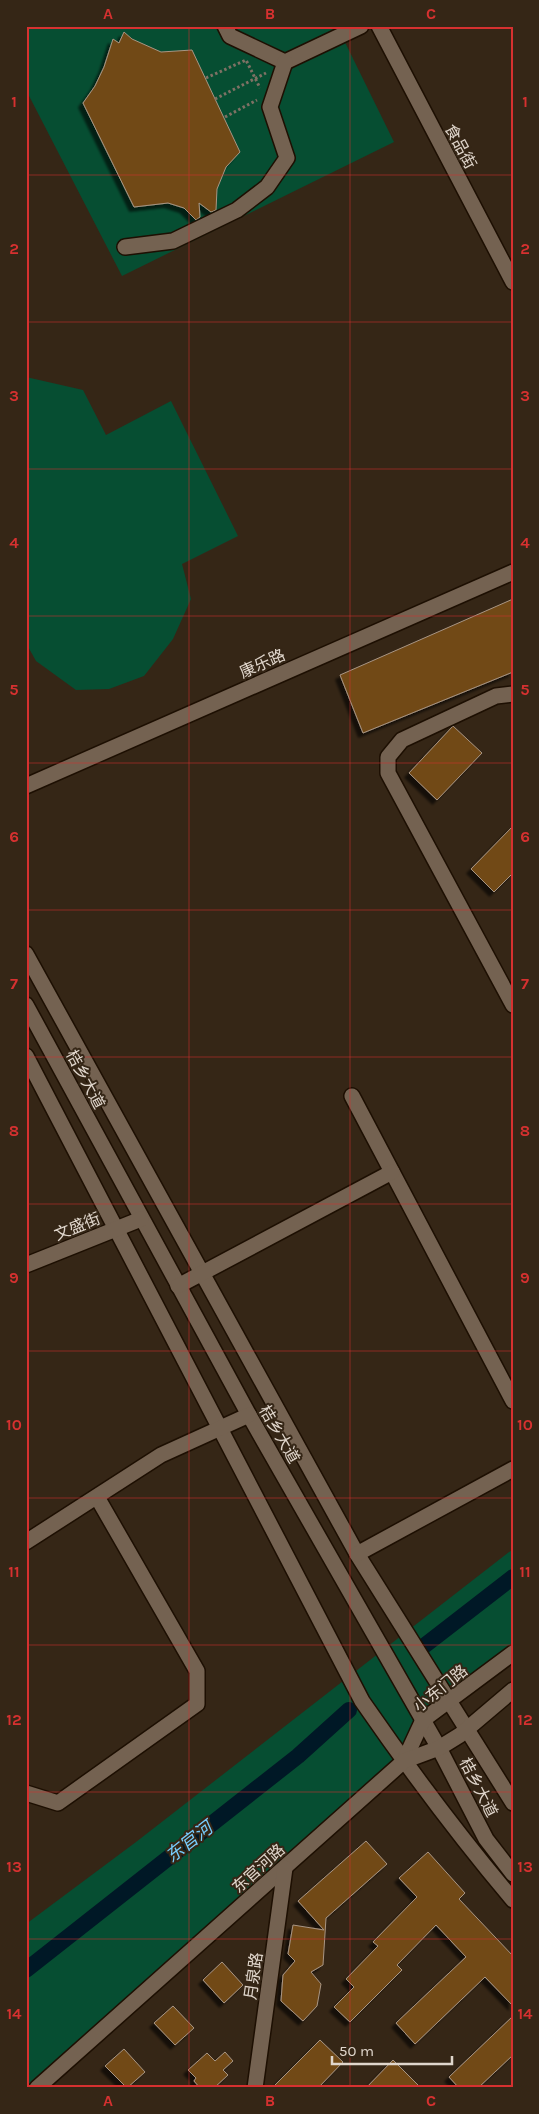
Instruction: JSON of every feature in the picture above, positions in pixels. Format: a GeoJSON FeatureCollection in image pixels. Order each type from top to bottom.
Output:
{"type":"FeatureCollection","features":[{"type":"Feature","properties":{"kind":"street"},"geometry":{"type":"LineString","coordinates":[[225,26],[230,36],[285,62]]}},
{"type":"Feature","properties":{"kind":"street"},"geometry":{"type":"LineString","coordinates":[[125,247],[173,241],[237,210],[267,187],[287,158],[270,107],[285,62],[360,26]]}},
{"type":"Feature","properties":{"kind":"street","name":"食品街"},"geometry":{"type":"LineString","coordinates":[[379,26],[513,282]]}},
{"type":"Feature","properties":{"kind":"street","name":"康乐路"},"geometry":{"type":"LineString","coordinates":[[26,786],[513,572]]}},
{"type":"Feature","properties":{"kind":"street"},"geometry":{"type":"LineString","coordinates":[[513,694],[496,696],[402,740],[388,757],[388,773],[513,1005]]}},
{"type":"Feature","properties":{"kind":"street"},"geometry":{"type":"LineString","coordinates":[[26,954],[357,1554],[513,1803]]}},
{"type":"Feature","properties":{"kind":"street","name":"桔乡大道"},"geometry":{"type":"LineString","coordinates":[[26,1005],[249,1415],[424,1720],[486,1839],[513,1874]]}},
{"type":"Feature","properties":{"kind":"street"},"geometry":{"type":"LineString","coordinates":[[26,1056],[362,1701],[404,1762],[469,1847],[513,1900]]}},
{"type":"Feature","properties":{"kind":"street"},"geometry":{"type":"LineString","coordinates":[[352,1096],[513,1401]]}},
{"type":"Feature","properties":{"kind":"street"},"geometry":{"type":"LineString","coordinates":[[178,1286],[392,1172]]}},
{"type":"Feature","properties":{"kind":"street","name":"文盛街"},"geometry":{"type":"LineString","coordinates":[[26,1265],[141,1219]]}},
{"type":"Feature","properties":{"kind":"street"},"geometry":{"type":"LineString","coordinates":[[26,1542],[161,1455],[249,1415]]}},
{"type":"Feature","properties":{"kind":"street"},"geometry":{"type":"LineString","coordinates":[[357,1554],[513,1468]]}},
{"type":"Feature","properties":{"kind":"street"},"geometry":{"type":"LineString","coordinates":[[26,1793],[58,1803],[197,1704],[197,1671],[97,1497]]}},
{"type":"Feature","properties":{"kind":"street","name":"小东门路"},"geometry":{"type":"LineString","coordinates":[[404,1762],[424,1720],[513,1653]]}},
{"type":"Feature","properties":{"kind":"street","name":"东官河路"},"geometry":{"type":"LineString","coordinates":[[37,2088],[404,1762],[439,1748],[466,1730],[513,1690]]}},
{"type":"Feature","properties":{"kind":"street","name":"月泉路"},"geometry":{"type":"LineString","coordinates":[[255,2088],[285,1868]]}},
{"type":"Feature","properties":{"kind":"path"},"geometry":{"type":"LineString","coordinates":[[206,78],[246,60],[266,96],[225,117]]}},
{"type":"Feature","properties":{"kind":"path"},"geometry":{"type":"LineString","coordinates":[[215,99],[255,79]]}},
{"type":"Feature","properties":{"kind":"green space"},"geometry":{"type":"Polygon","coordinates":[[[26,26],[337,26],[394,142],[122,276],[26,90],[26,26]]]}},
{"type":"Feature","properties":{"kind":"green space"},"geometry":{"type":"Polygon","coordinates":[[[26,377],[83,390],[106,435],[171,401],[238,536],[182,564],[191,599],[173,639],[144,676],[109,689],[76,690],[36,661],[26,643],[26,377]]]}},
{"type":"Feature","properties":{"kind":"green space"},"geometry":{"type":"Polygon","coordinates":[[[513,1549],[513,1646],[459,1687],[404,1761],[37,2088],[26,2088],[26,1924],[136,1842],[513,1549]]]}},
{"type":"Feature","properties":{"kind":"building"},"geometry":{"type":"Polygon","coordinates":[[[124,32],[132,39],[161,52],[192,50],[240,152],[226,167],[217,189],[216,210],[211,212],[199,203],[200,217],[196,220],[184,208],[168,203],[134,207],[83,103],[95,86],[104,67],[113,39],[119,43],[124,32]]]}},
{"type":"Feature","properties":{"kind":"building"},"geometry":{"type":"Polygon","coordinates":[[[513,599],[513,672],[363,733],[340,675],[513,599]]]}},
{"type":"Feature","properties":{"kind":"building"},"geometry":{"type":"Polygon","coordinates":[[[453,726],[482,753],[437,800],[409,773],[453,726]]]}},
{"type":"Feature","properties":{"kind":"building"},"geometry":{"type":"Polygon","coordinates":[[[513,826],[513,873],[494,892],[471,869],[513,826]]]}},
{"type":"Feature","properties":{"kind":"building"},"geometry":{"type":"Polygon","coordinates":[[[366,1841],[387,1864],[326,1918],[323,1965],[311,1972],[321,1984],[317,2006],[303,2021],[281,2001],[283,1975],[295,1961],[288,1954],[293,1925],[324,1930],[298,1901],[366,1841]]]}},
{"type":"Feature","properties":{"kind":"building"},"geometry":{"type":"Polygon","coordinates":[[[428,1852],[465,1893],[459,1899],[513,1956],[513,2006],[485,1977],[415,2044],[396,2023],[466,1957],[436,1925],[397,1965],[402,1970],[350,2022],[334,2007],[354,1987],[346,1979],[378,1946],[373,1942],[417,1897],[399,1878],[428,1852]]]}},
{"type":"Feature","properties":{"kind":"building"},"geometry":{"type":"Polygon","coordinates":[[[222,1962],[243,1985],[224,2003],[203,1980],[222,1962]]]}},
{"type":"Feature","properties":{"kind":"building"},"geometry":{"type":"Polygon","coordinates":[[[173,2006],[194,2028],[175,2045],[154,2023],[173,2006]]]}},
{"type":"Feature","properties":{"kind":"building"},"geometry":{"type":"Polygon","coordinates":[[[513,2016],[513,2055],[478,2088],[459,2088],[449,2077],[513,2016]]]}},
{"type":"Feature","properties":{"kind":"building"},"geometry":{"type":"Polygon","coordinates":[[[320,2040],[343,2062],[318,2088],[272,2088],[320,2040]]]}},
{"type":"Feature","properties":{"kind":"building"},"geometry":{"type":"Polygon","coordinates":[[[124,2049],[145,2072],[127,2088],[105,2066],[124,2049]]]}},
{"type":"Feature","properties":{"kind":"building"},"geometry":{"type":"Polygon","coordinates":[[[225,2052],[233,2061],[223,2070],[228,2075],[214,2088],[200,2088],[194,2081],[196,2078],[188,2070],[207,2053],[215,2061],[225,2052]]]}},
{"type":"Feature","properties":{"kind":"building"},"geometry":{"type":"Polygon","coordinates":[[[393,2060],[421,2088],[366,2088],[393,2060]]]}},
{"type":"Feature","properties":{"kind":"waterway","name":"东官河"},"geometry":{"type":"LineString","coordinates":[[424,1646],[513,1577]]}},
{"type":"Feature","properties":{"kind":"waterway","name":"东官河"},"geometry":{"type":"LineString","coordinates":[[26,1970],[298,1756],[349,1710]]}}]}
